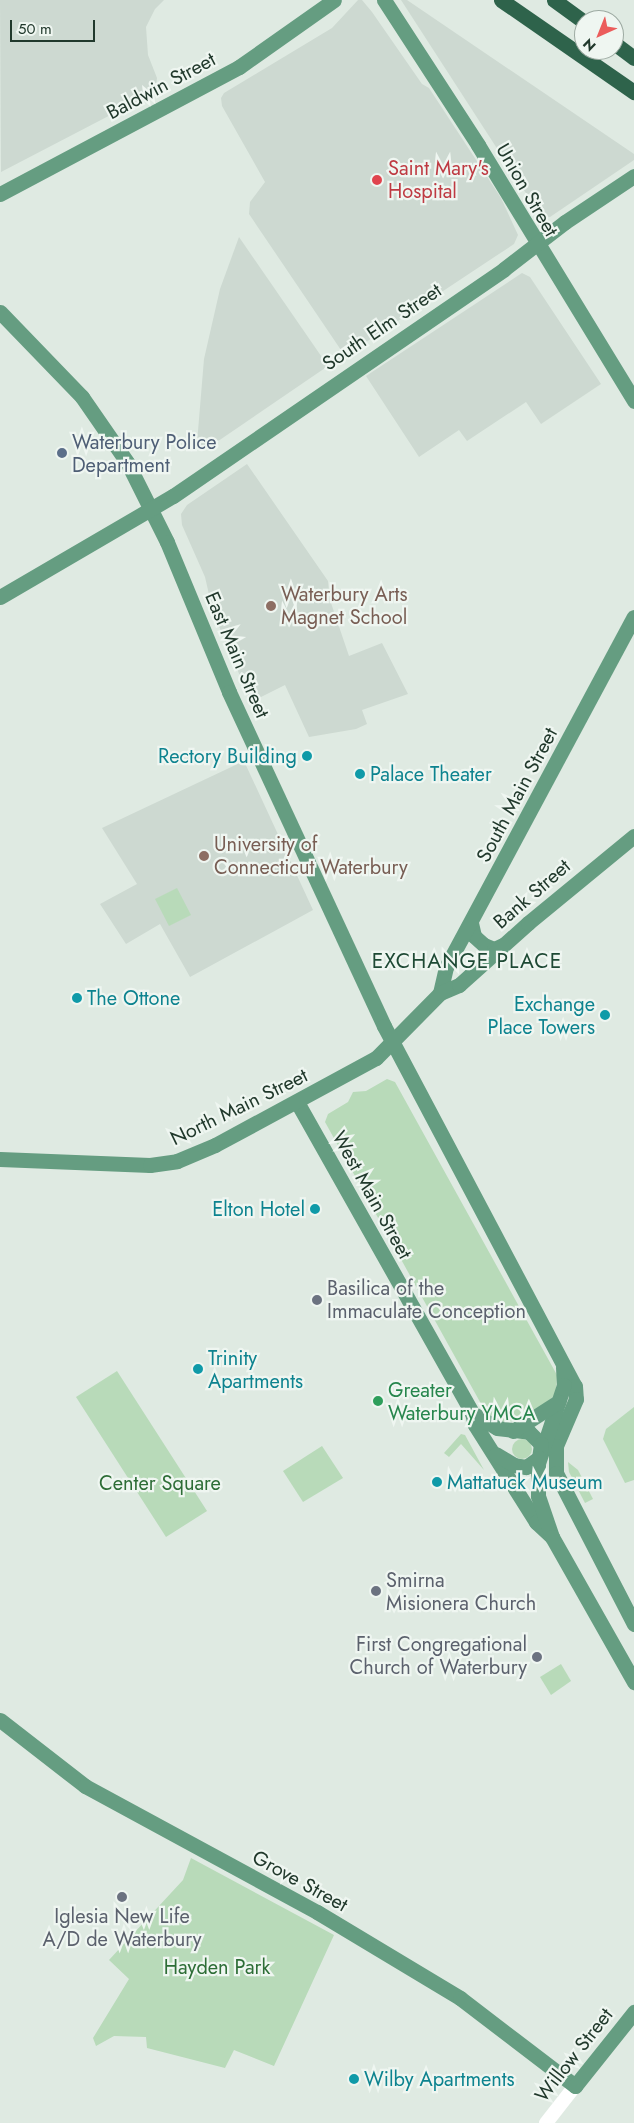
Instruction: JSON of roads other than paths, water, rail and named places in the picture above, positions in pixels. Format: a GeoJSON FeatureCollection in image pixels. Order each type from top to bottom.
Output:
{"type":"FeatureCollection","features":[{"type":"Feature","properties":{"kind":"highway"},"geometry":{"type":"LineString","coordinates":[[501,0],[634,92]]}},
{"type":"Feature","properties":{"kind":"highway"},"geometry":{"type":"LineString","coordinates":[[555,1],[574,15]]}},
{"type":"Feature","properties":{"kind":"main road","name":"Baldwin Street"},"geometry":{"type":"LineString","coordinates":[[0,194],[239,67],[334,0]]}},
{"type":"Feature","properties":{"kind":"main road","name":"Union Street"},"geometry":{"type":"LineString","coordinates":[[384,0],[478,146],[536,244],[634,401]]}},
{"type":"Feature","properties":{"kind":"main road","name":"South Elm Street"},"geometry":{"type":"LineString","coordinates":[[0,597],[151,508],[634,176]]}},
{"type":"Feature","properties":{"kind":"main road","name":"East Main Street"},"geometry":{"type":"LineString","coordinates":[[0,312],[97,415],[128,462],[151,508],[229,692],[392,1044]]}},
{"type":"Feature","properties":{"kind":"main road","name":"South Main Street"},"geometry":{"type":"LineString","coordinates":[[440,994],[446,967],[634,617]]}},
{"type":"Feature","properties":{"kind":"main road","name":"Bank Street"},"geometry":{"type":"LineString","coordinates":[[392,1044],[440,994],[460,986],[503,945],[634,836]]}},
{"type":"Feature","properties":{"kind":"main road"},"geometry":{"type":"LineString","coordinates":[[471,923],[474,936],[484,946],[494,949],[503,945]]}},
{"type":"Feature","properties":{"kind":"main road","name":"North Main Street"},"geometry":{"type":"LineString","coordinates":[[0,1159],[139,1166],[171,1163],[211,1147],[297,1102],[367,1064],[392,1044]]}},
{"type":"Feature","properties":{"kind":"main road","name":"West Main Street"},"geometry":{"type":"LineString","coordinates":[[392,1044],[576,1386],[577,1395],[547,1456],[536,1471],[537,1492],[552,1537],[634,1682]]}},
{"type":"Feature","properties":{"kind":"main road","name":"West Main Street"},"geometry":{"type":"LineString","coordinates":[[297,1102],[472,1413],[473,1422],[484,1441],[536,1522],[552,1537]]}},
{"type":"Feature","properties":{"kind":"main road","name":"West Main Street"},"geometry":{"type":"LineString","coordinates":[[547,1456],[565,1379],[562,1363]]}},
{"type":"Feature","properties":{"kind":"main road"},"geometry":{"type":"LineString","coordinates":[[513,1431],[552,1408],[560,1398]]}},
{"type":"Feature","properties":{"kind":"main road"},"geometry":{"type":"LineString","coordinates":[[472,1413],[493,1426],[535,1435],[547,1456],[560,1486],[634,1624]]}},
{"type":"Feature","properties":{"kind":"main road"},"geometry":{"type":"LineString","coordinates":[[484,1441],[499,1456],[518,1466],[531,1465],[547,1456]]}},
{"type":"Feature","properties":{"kind":"main road","name":"Grove Street"},"geometry":{"type":"LineString","coordinates":[[0,1720],[85,1786],[309,1907],[460,1998],[575,2086]]}},
{"type":"Feature","properties":{"kind":"main road","name":"Willow Street"},"geometry":{"type":"LineString","coordinates":[[575,2086],[634,2012]]}},
{"type":"Feature","properties":{"kind":"street","name":"Willow Street"},"geometry":{"type":"LineString","coordinates":[[546,2123],[575,2086]]}},
{"type":"Feature","properties":{"kind":"place","name":"Saint Mary's Hospital"},"geometry":{"type":"Point","coordinates":[377,180]}},
{"type":"Feature","properties":{"kind":"place","name":"Waterbury Police Department"},"geometry":{"type":"Point","coordinates":[62,453]}},
{"type":"Feature","properties":{"kind":"place","name":"Waterbury Arts Magnet School"},"geometry":{"type":"Point","coordinates":[271,606]}},
{"type":"Feature","properties":{"kind":"place","name":"Rectory Building"},"geometry":{"type":"Point","coordinates":[307,756]}},
{"type":"Feature","properties":{"kind":"place","name":"Palace Theater"},"geometry":{"type":"Point","coordinates":[360,774]}},
{"type":"Feature","properties":{"kind":"place","name":"University of Connecticut Waterbury"},"geometry":{"type":"Point","coordinates":[204,856]}},
{"type":"Feature","properties":{"kind":"place","name":"The Ottone"},"geometry":{"type":"Point","coordinates":[77,998]}},
{"type":"Feature","properties":{"kind":"place","name":"Exchange Place Towers"},"geometry":{"type":"Point","coordinates":[605,1015]}},
{"type":"Feature","properties":{"kind":"place","name":"Elton Hotel"},"geometry":{"type":"Point","coordinates":[315,1209]}},
{"type":"Feature","properties":{"kind":"place","name":"Basilica of the Immaculate Conception"},"geometry":{"type":"Point","coordinates":[317,1300]}},
{"type":"Feature","properties":{"kind":"place","name":"Trinity Apartments"},"geometry":{"type":"Point","coordinates":[198,1369]}},
{"type":"Feature","properties":{"kind":"place","name":"Greater Waterbury YMCA"},"geometry":{"type":"Point","coordinates":[378,1401]}},
{"type":"Feature","properties":{"kind":"place","name":"Mattatuck Museum"},"geometry":{"type":"Point","coordinates":[437,1482]}},
{"type":"Feature","properties":{"kind":"place","name":"Smirna Misionera Church"},"geometry":{"type":"Point","coordinates":[376,1591]}},
{"type":"Feature","properties":{"kind":"place","name":"First Congregational Church of Waterbury"},"geometry":{"type":"Point","coordinates":[537,1657]}},
{"type":"Feature","properties":{"kind":"place","name":"Iglesia New Life A/D de Waterbury"},"geometry":{"type":"Point","coordinates":[122,1897]}},
{"type":"Feature","properties":{"kind":"place","name":"Wilby Apartments"},"geometry":{"type":"Point","coordinates":[354,2079]}},
{"type":"Feature","properties":{"kind":"district","name":"EXCHANGE PLACE"},"geometry":{"type":"Point","coordinates":[467,961]}},
{"type":"Feature","properties":{"kind":"park label","name":"Center Square"},"geometry":{"type":"Point","coordinates":[160,1483]}},
{"type":"Feature","properties":{"kind":"park label","name":"Hayden Park"},"geometry":{"type":"Point","coordinates":[217,1967]}}]}
